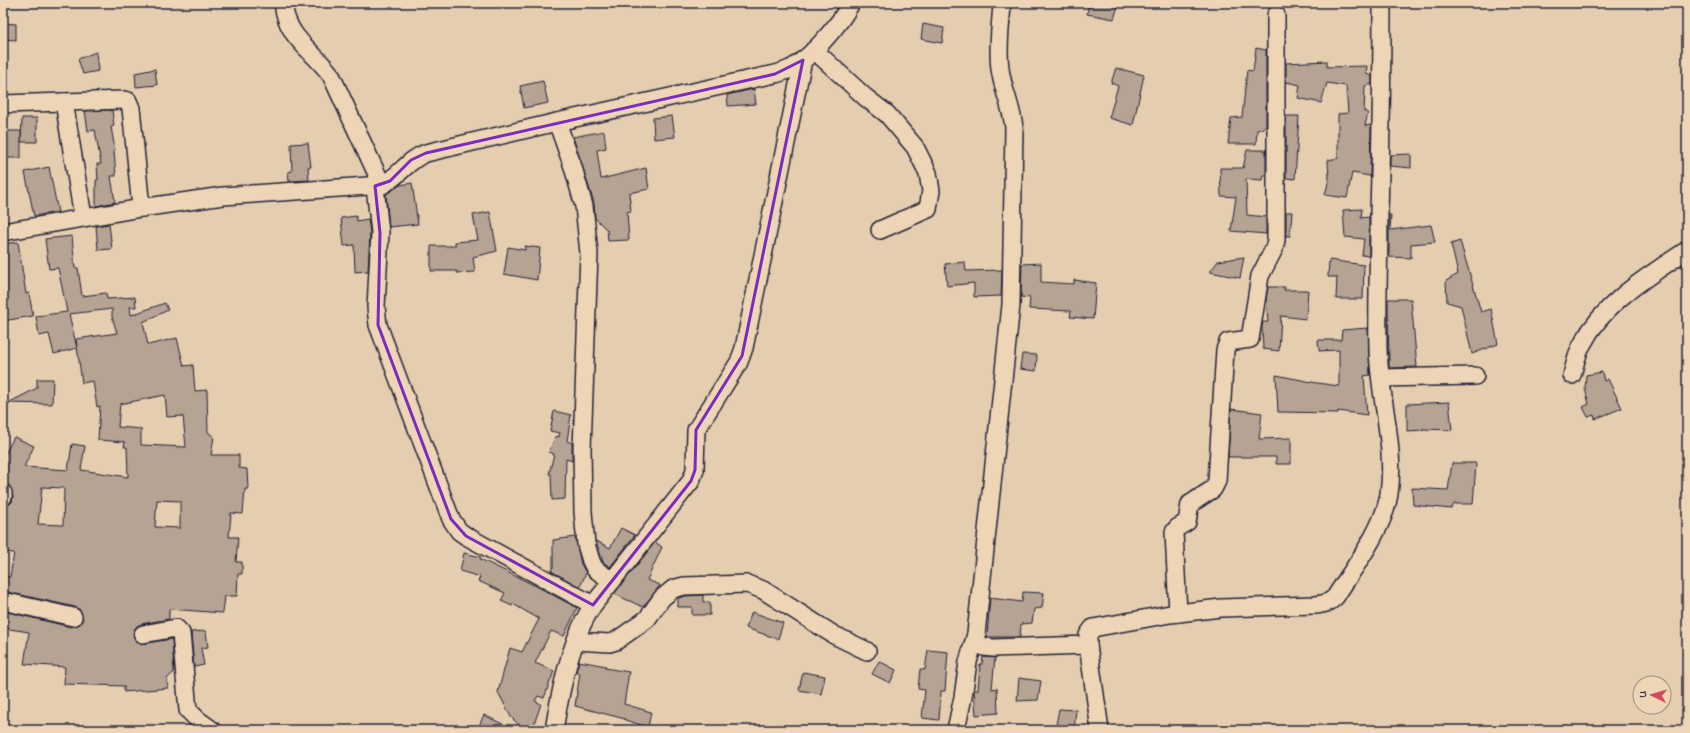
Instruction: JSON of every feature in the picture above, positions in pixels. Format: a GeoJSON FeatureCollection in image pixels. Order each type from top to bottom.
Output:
{"type":"FeatureCollection","features":[{"type":"Feature","properties":{"kind":"street"},"geometry":{"type":"LineString","coordinates":[[283,3],[288,26],[295,36],[324,66],[334,81],[379,186],[380,233],[376,307],[378,325],[451,519],[459,531],[466,536],[593,605]]}},
{"type":"Feature","properties":{"kind":"street"},"geometry":{"type":"LineString","coordinates":[[3,232],[83,217],[224,196],[379,186],[396,176],[411,160],[426,153],[557,122],[775,74],[790,69],[808,55],[840,22],[851,3]]}},
{"type":"Feature","properties":{"kind":"street"},"geometry":{"type":"LineString","coordinates":[[956,730],[968,662],[976,634],[1011,306],[1014,128],[1011,106],[1002,79],[999,60],[1002,3]]}},
{"type":"Feature","properties":{"kind":"street"},"geometry":{"type":"LineString","coordinates":[[1100,730],[1088,645],[1088,635],[1093,628],[1178,613],[1221,608],[1315,605],[1332,601],[1373,536],[1382,517],[1389,495],[1391,472],[1378,359],[1377,301],[1382,3]]}},
{"type":"Feature","properties":{"kind":"street"},"geometry":{"type":"LineString","coordinates":[[1178,613],[1174,532],[1176,528],[1186,522],[1190,504],[1213,489],[1217,481],[1225,350],[1228,342],[1250,339],[1260,276],[1274,249],[1276,240],[1276,15]]}},
{"type":"Feature","properties":{"kind":"street"},"geometry":{"type":"LineString","coordinates":[[808,55],[887,114],[916,147],[928,173],[931,191],[928,209],[880,230]]}},
{"type":"Feature","properties":{"kind":"street"},"geometry":{"type":"LineString","coordinates":[[554,730],[558,703],[582,624],[593,605],[691,481],[695,470],[696,430],[742,356],[808,55]]}},
{"type":"Feature","properties":{"kind":"street"},"geometry":{"type":"LineString","coordinates":[[3,104],[128,101],[130,104],[141,208]]}},
{"type":"Feature","properties":{"kind":"street"},"geometry":{"type":"LineString","coordinates":[[64,102],[83,217]]}},
{"type":"Feature","properties":{"kind":"street"},"geometry":{"type":"LineString","coordinates":[[557,122],[573,167],[584,206],[589,253],[582,449],[583,512],[586,544],[595,569],[612,581]]}},
{"type":"Feature","properties":{"kind":"street"},"geometry":{"type":"LineString","coordinates":[[1572,375],[1582,344],[1597,321],[1628,291],[1687,250]]}},
{"type":"Feature","properties":{"kind":"street"},"geometry":{"type":"LineString","coordinates":[[1381,378],[1475,376]]}},
{"type":"Feature","properties":{"kind":"street"},"geometry":{"type":"LineString","coordinates":[[576,641],[610,643],[616,641],[647,618],[662,598],[673,589],[684,586],[747,584],[763,590],[834,635],[867,651]]}},
{"type":"Feature","properties":{"kind":"street"},"geometry":{"type":"LineString","coordinates":[[3,600],[73,617]]}},
{"type":"Feature","properties":{"kind":"street"},"geometry":{"type":"LineString","coordinates":[[143,634],[176,628],[181,633],[188,710],[198,720],[212,730]]}},
{"type":"Feature","properties":{"kind":"street"},"geometry":{"type":"LineString","coordinates":[[976,634],[978,642],[984,647],[993,648],[1088,645]]}},
{"type":"Feature","properties":{"kind":"highlighted area"},"geometry":{"type":"Polygon","coordinates":[[[803,60],[742,356],[696,430],[695,470],[691,481],[593,605],[466,536],[451,519],[378,325],[380,233],[375,186],[390,181],[411,160],[426,153],[775,74],[803,60]]]}},
{"type":"Feature","properties":{"kind":"building"},"geometry":{"type":"Polygon","coordinates":[[[1089,3],[1119,3],[1114,19],[1087,14],[1089,3]]]}},
{"type":"Feature","properties":{"kind":"building"},"geometry":{"type":"Polygon","coordinates":[[[3,23],[16,24],[16,40],[3,39],[3,23]]]}},
{"type":"Feature","properties":{"kind":"building"},"geometry":{"type":"Polygon","coordinates":[[[923,24],[944,28],[942,43],[921,39],[923,24]]]}},
{"type":"Feature","properties":{"kind":"building"},"geometry":{"type":"Polygon","coordinates":[[[1256,48],[1266,50],[1266,127],[1257,130],[1256,144],[1228,144],[1231,118],[1242,117],[1247,70],[1253,71],[1256,48]]]}},
{"type":"Feature","properties":{"kind":"building"},"geometry":{"type":"Polygon","coordinates":[[[96,52],[98,71],[83,74],[78,59],[96,52]]]}},
{"type":"Feature","properties":{"kind":"building"},"geometry":{"type":"Polygon","coordinates":[[[1327,61],[1327,67],[1367,66],[1366,74],[1372,76],[1372,84],[1365,86],[1364,112],[1368,112],[1365,126],[1371,125],[1370,176],[1352,173],[1347,198],[1325,195],[1329,179],[1328,160],[1338,158],[1338,114],[1348,113],[1346,86],[1327,83],[1321,103],[1298,98],[1300,85],[1286,82],[1286,63],[1327,61]]]}},
{"type":"Feature","properties":{"kind":"building"},"geometry":{"type":"Polygon","coordinates":[[[1116,68],[1144,75],[1133,125],[1109,118],[1118,86],[1111,83],[1116,68]]]}},
{"type":"Feature","properties":{"kind":"building"},"geometry":{"type":"Polygon","coordinates":[[[155,69],[157,85],[136,87],[135,73],[155,69]]]}},
{"type":"Feature","properties":{"kind":"building"},"geometry":{"type":"Polygon","coordinates":[[[543,81],[548,103],[524,108],[520,86],[543,81]]]}},
{"type":"Feature","properties":{"kind":"building"},"geometry":{"type":"Polygon","coordinates":[[[754,89],[756,104],[728,106],[727,95],[754,89]]]}},
{"type":"Feature","properties":{"kind":"building"},"geometry":{"type":"Polygon","coordinates":[[[112,110],[114,126],[111,127],[115,150],[116,176],[111,176],[115,202],[96,206],[96,180],[98,180],[97,164],[101,164],[95,130],[88,131],[85,111],[112,110]]]}},
{"type":"Feature","properties":{"kind":"building"},"geometry":{"type":"Polygon","coordinates":[[[672,116],[675,137],[654,139],[653,118],[672,116]]]}},
{"type":"Feature","properties":{"kind":"building"},"geometry":{"type":"Polygon","coordinates":[[[1286,116],[1299,116],[1295,179],[1286,178],[1286,116]]]}},
{"type":"Feature","properties":{"kind":"building"},"geometry":{"type":"Polygon","coordinates":[[[22,118],[37,118],[37,142],[21,142],[22,118]]]}},
{"type":"Feature","properties":{"kind":"building"},"geometry":{"type":"Polygon","coordinates":[[[3,131],[21,131],[21,158],[3,158],[3,131]]]}},
{"type":"Feature","properties":{"kind":"building"},"geometry":{"type":"Polygon","coordinates":[[[604,131],[606,148],[597,150],[601,179],[646,168],[649,189],[629,193],[631,211],[627,212],[629,240],[608,241],[607,230],[595,218],[594,203],[573,137],[604,131]]]}},
{"type":"Feature","properties":{"kind":"building"},"geometry":{"type":"Polygon","coordinates":[[[308,143],[311,167],[308,167],[309,180],[289,181],[288,172],[292,171],[291,144],[308,143]]]}},
{"type":"Feature","properties":{"kind":"building"},"geometry":{"type":"Polygon","coordinates":[[[1247,150],[1266,150],[1266,176],[1263,175],[1262,180],[1246,179],[1247,215],[1266,217],[1266,234],[1231,231],[1236,197],[1221,196],[1220,168],[1243,168],[1247,150]]]}},
{"type":"Feature","properties":{"kind":"building"},"geometry":{"type":"Polygon","coordinates":[[[1411,154],[1411,168],[1390,166],[1390,155],[1411,154]]]}},
{"type":"Feature","properties":{"kind":"building"},"geometry":{"type":"Polygon","coordinates":[[[49,167],[58,212],[34,216],[25,172],[49,167]]]}},
{"type":"Feature","properties":{"kind":"building"},"geometry":{"type":"Polygon","coordinates":[[[412,183],[418,224],[389,227],[386,194],[400,185],[412,183]]]}},
{"type":"Feature","properties":{"kind":"building"},"geometry":{"type":"Polygon","coordinates":[[[1362,209],[1361,218],[1369,217],[1369,256],[1362,255],[1364,239],[1345,237],[1343,210],[1362,209]]]}},
{"type":"Feature","properties":{"kind":"building"},"geometry":{"type":"Polygon","coordinates":[[[490,212],[497,251],[473,257],[475,272],[457,273],[457,271],[431,271],[431,246],[455,246],[455,242],[478,240],[473,215],[490,212]]]}},
{"type":"Feature","properties":{"kind":"building"},"geometry":{"type":"Polygon","coordinates":[[[1286,212],[1292,212],[1290,236],[1286,236],[1286,212]]]}},
{"type":"Feature","properties":{"kind":"building"},"geometry":{"type":"Polygon","coordinates":[[[1389,215],[1391,215],[1390,230],[1431,225],[1435,242],[1411,244],[1411,258],[1389,257],[1389,215]]]}},
{"type":"Feature","properties":{"kind":"building"},"geometry":{"type":"Polygon","coordinates":[[[356,216],[357,221],[368,219],[370,233],[368,271],[355,272],[354,245],[344,246],[341,218],[356,216]]]}},
{"type":"Feature","properties":{"kind":"building"},"geometry":{"type":"Polygon","coordinates":[[[109,224],[112,249],[98,250],[96,226],[109,224]]]}},
{"type":"Feature","properties":{"kind":"building"},"geometry":{"type":"Polygon","coordinates":[[[72,236],[75,268],[78,268],[82,296],[106,293],[107,299],[135,297],[136,307],[130,307],[131,315],[165,303],[168,310],[143,322],[148,345],[177,338],[184,366],[193,365],[195,391],[207,390],[208,432],[214,437],[211,455],[239,455],[239,468],[247,469],[248,489],[245,489],[243,514],[231,513],[229,537],[238,537],[236,562],[242,562],[242,574],[238,574],[237,596],[225,596],[223,613],[169,609],[169,619],[141,624],[134,630],[133,635],[135,640],[140,644],[172,639],[174,672],[167,679],[168,688],[124,692],[124,686],[64,684],[65,667],[24,664],[29,632],[3,628],[3,611],[71,627],[80,624],[83,619],[80,610],[75,607],[3,591],[3,576],[10,577],[14,553],[3,552],[3,507],[12,502],[13,497],[11,488],[4,483],[5,454],[14,437],[34,446],[24,467],[68,470],[72,444],[85,446],[81,470],[128,477],[127,447],[124,447],[125,442],[98,440],[100,406],[97,407],[93,381],[82,383],[76,339],[117,333],[112,317],[112,309],[69,314],[77,348],[54,354],[49,334],[39,336],[36,316],[67,312],[58,268],[49,269],[45,239],[72,236]],[[165,395],[120,404],[118,427],[141,429],[141,445],[186,447],[183,416],[167,417],[165,395]],[[42,487],[38,524],[63,525],[64,488],[42,487]],[[157,500],[155,527],[180,528],[180,501],[157,500]]]}},
{"type":"Feature","properties":{"kind":"building"},"geometry":{"type":"Polygon","coordinates":[[[1460,241],[1481,312],[1491,309],[1498,344],[1472,354],[1461,306],[1447,302],[1446,281],[1458,274],[1451,244],[1460,241]]]}},
{"type":"Feature","properties":{"kind":"building"},"geometry":{"type":"Polygon","coordinates":[[[18,242],[26,294],[29,293],[33,316],[3,321],[3,244],[18,242]]]}},
{"type":"Feature","properties":{"kind":"building"},"geometry":{"type":"Polygon","coordinates":[[[525,246],[540,248],[537,280],[504,274],[508,247],[525,250],[525,246]]]}},
{"type":"Feature","properties":{"kind":"building"},"geometry":{"type":"Polygon","coordinates":[[[1244,257],[1240,278],[1210,272],[1218,261],[1244,257]]]}},
{"type":"Feature","properties":{"kind":"building"},"geometry":{"type":"Polygon","coordinates":[[[1329,260],[1364,265],[1363,299],[1336,299],[1337,277],[1328,277],[1329,260]]]}},
{"type":"Feature","properties":{"kind":"building"},"geometry":{"type":"Polygon","coordinates":[[[965,262],[966,271],[1002,270],[1001,296],[974,297],[974,283],[947,286],[945,264],[965,262]]]}},
{"type":"Feature","properties":{"kind":"building"},"geometry":{"type":"Polygon","coordinates":[[[1041,263],[1041,282],[1074,284],[1074,280],[1096,283],[1093,319],[1070,317],[1071,311],[1029,309],[1030,298],[1021,297],[1022,264],[1041,263]]]}},
{"type":"Feature","properties":{"kind":"building"},"geometry":{"type":"Polygon","coordinates":[[[1268,287],[1285,287],[1284,290],[1308,290],[1306,319],[1281,316],[1279,351],[1263,349],[1262,327],[1263,322],[1268,322],[1266,299],[1268,287]]]}},
{"type":"Feature","properties":{"kind":"building"},"geometry":{"type":"Polygon","coordinates":[[[1388,299],[1411,299],[1417,367],[1389,368],[1388,299]]]}},
{"type":"Feature","properties":{"kind":"building"},"geometry":{"type":"Polygon","coordinates":[[[1368,328],[1370,375],[1364,376],[1367,415],[1338,411],[1338,413],[1278,412],[1276,375],[1339,386],[1339,350],[1319,351],[1318,340],[1341,340],[1342,330],[1368,328]]]}},
{"type":"Feature","properties":{"kind":"building"},"geometry":{"type":"Polygon","coordinates":[[[1022,354],[1037,355],[1036,371],[1020,369],[1022,354]]]}},
{"type":"Feature","properties":{"kind":"building"},"geometry":{"type":"Polygon","coordinates":[[[1602,372],[1604,381],[1608,379],[1622,408],[1595,419],[1594,415],[1588,417],[1583,407],[1589,404],[1585,389],[1586,375],[1602,372]]]}},
{"type":"Feature","properties":{"kind":"building"},"geometry":{"type":"Polygon","coordinates":[[[37,379],[53,379],[52,404],[8,403],[37,388],[37,379]]]}},
{"type":"Feature","properties":{"kind":"building"},"geometry":{"type":"Polygon","coordinates":[[[1449,402],[1452,430],[1422,429],[1423,430],[1407,431],[1407,404],[1449,402]]]}},
{"type":"Feature","properties":{"kind":"building"},"geometry":{"type":"Polygon","coordinates":[[[1231,409],[1262,413],[1259,439],[1291,438],[1291,464],[1276,464],[1276,457],[1228,457],[1231,409]]]}},
{"type":"Feature","properties":{"kind":"building"},"geometry":{"type":"Polygon","coordinates":[[[554,411],[571,415],[567,441],[572,443],[572,461],[566,459],[565,499],[552,500],[551,474],[549,474],[554,454],[549,452],[556,436],[559,437],[560,433],[550,431],[554,411]]]}},
{"type":"Feature","properties":{"kind":"building"},"geometry":{"type":"Polygon","coordinates":[[[1452,463],[1476,463],[1473,504],[1454,504],[1451,509],[1413,505],[1412,488],[1448,490],[1452,463]]]}},
{"type":"Feature","properties":{"kind":"building"},"geometry":{"type":"Polygon","coordinates":[[[621,528],[635,535],[610,567],[603,562],[596,541],[610,548],[621,528]]]}},
{"type":"Feature","properties":{"kind":"building"},"geometry":{"type":"Polygon","coordinates":[[[575,537],[581,564],[586,573],[580,587],[551,571],[553,567],[553,540],[575,537]]]}},
{"type":"Feature","properties":{"kind":"building"},"geometry":{"type":"Polygon","coordinates":[[[655,542],[662,547],[647,580],[660,585],[658,588],[643,607],[614,594],[655,542]]]}},
{"type":"Feature","properties":{"kind":"building"},"geometry":{"type":"Polygon","coordinates":[[[464,553],[481,557],[480,559],[577,608],[564,636],[551,631],[535,663],[554,671],[544,698],[538,696],[535,701],[541,704],[532,730],[524,730],[511,717],[498,692],[510,648],[522,652],[539,619],[513,604],[512,606],[501,601],[505,593],[478,581],[480,577],[460,571],[464,553]]]}},
{"type":"Feature","properties":{"kind":"building"},"geometry":{"type":"Polygon","coordinates":[[[1023,592],[1044,593],[1042,608],[1034,609],[1032,623],[1021,624],[1020,637],[987,637],[990,598],[1022,602],[1023,592]]]}},
{"type":"Feature","properties":{"kind":"building"},"geometry":{"type":"Polygon","coordinates":[[[703,595],[703,602],[710,602],[710,615],[692,615],[692,607],[678,607],[678,598],[703,595]]]}},
{"type":"Feature","properties":{"kind":"building"},"geometry":{"type":"Polygon","coordinates":[[[752,612],[783,623],[778,639],[746,628],[752,612]]]}},
{"type":"Feature","properties":{"kind":"building"},"geometry":{"type":"Polygon","coordinates":[[[206,631],[208,647],[201,648],[204,665],[194,667],[191,632],[206,631]]]}},
{"type":"Feature","properties":{"kind":"building"},"geometry":{"type":"Polygon","coordinates":[[[928,650],[948,652],[945,691],[941,691],[939,720],[922,718],[925,690],[918,689],[920,669],[925,670],[928,650]]]}},
{"type":"Feature","properties":{"kind":"building"},"geometry":{"type":"Polygon","coordinates":[[[983,657],[995,658],[992,689],[997,688],[998,713],[976,715],[974,690],[978,690],[980,664],[982,664],[983,657]]]}},
{"type":"Feature","properties":{"kind":"building"},"geometry":{"type":"Polygon","coordinates":[[[579,661],[606,666],[605,668],[629,672],[624,704],[651,712],[648,727],[625,719],[575,706],[580,673],[576,672],[579,661]]]}},
{"type":"Feature","properties":{"kind":"building"},"geometry":{"type":"Polygon","coordinates":[[[879,661],[896,670],[890,683],[872,674],[879,661]]]}},
{"type":"Feature","properties":{"kind":"building"},"geometry":{"type":"Polygon","coordinates":[[[803,672],[825,676],[821,694],[799,690],[803,672]]]}},
{"type":"Feature","properties":{"kind":"building"},"geometry":{"type":"Polygon","coordinates":[[[1019,678],[1041,681],[1038,700],[1017,701],[1019,678]]]}},
{"type":"Feature","properties":{"kind":"building"},"geometry":{"type":"Polygon","coordinates":[[[1059,709],[1076,710],[1074,730],[1055,730],[1059,709]]]}},
{"type":"Feature","properties":{"kind":"building"},"geometry":{"type":"Polygon","coordinates":[[[484,715],[515,730],[477,730],[484,715]]]}}]}
